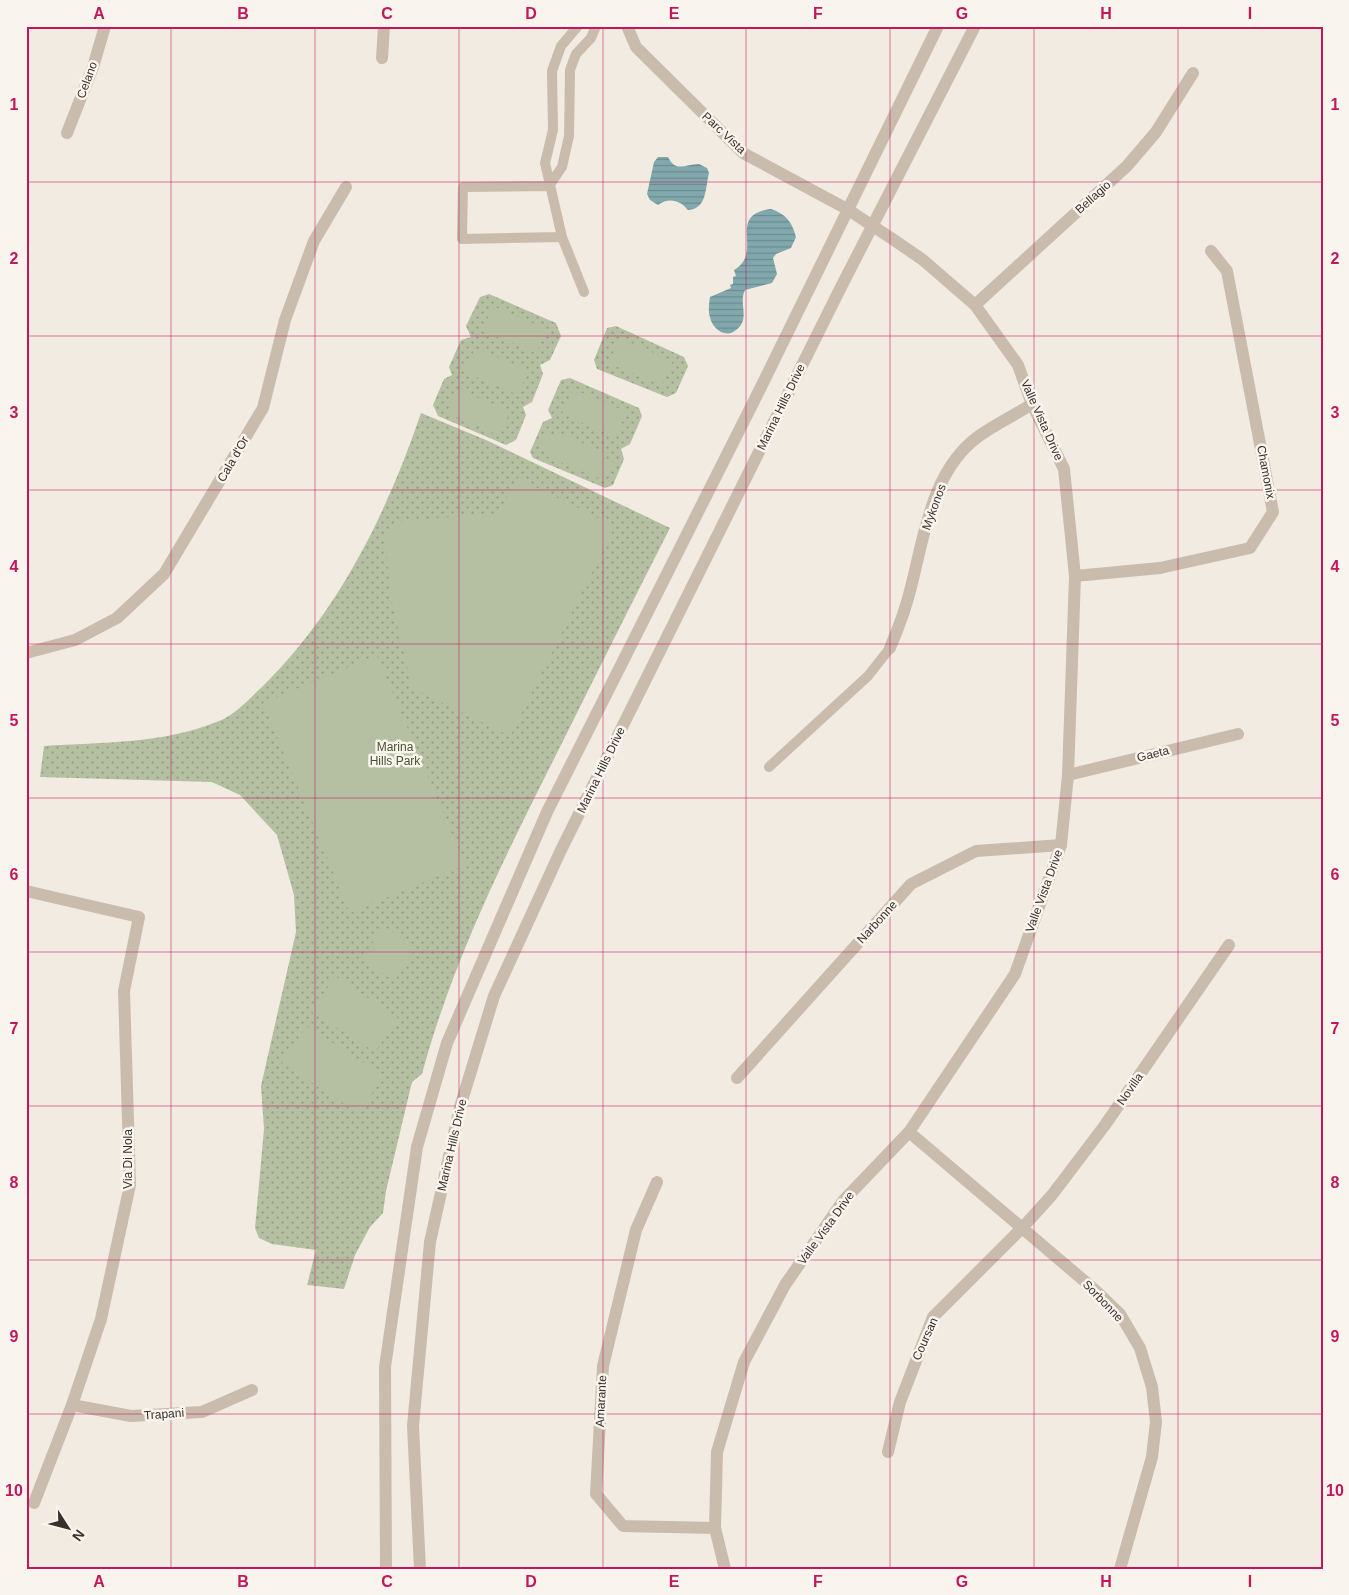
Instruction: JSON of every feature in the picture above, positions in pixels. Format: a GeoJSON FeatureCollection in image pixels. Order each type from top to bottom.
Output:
{"type":"FeatureCollection","features":[{"type":"Feature","properties":{"kind":"street","name":"Celano"},"geometry":{"type":"LineString","coordinates":[[67,132],[93,67],[105,26]]}},
{"type":"Feature","properties":{"kind":"street"},"geometry":{"type":"LineString","coordinates":[[382,58],[384,26]]}},
{"type":"Feature","properties":{"kind":"street","name":"Parc Vista"},"geometry":{"type":"LineString","coordinates":[[627,26],[636,46],[742,153],[847,209]]}},
{"type":"Feature","properties":{"kind":"street"},"geometry":{"type":"LineString","coordinates":[[386,1569],[385,1367],[417,1146],[447,1043],[546,812],[760,389],[938,26]]}},
{"type":"Feature","properties":{"kind":"street","name":"Marina Hills Drive"},"geometry":{"type":"LineString","coordinates":[[420,1569],[413,1426],[430,1242],[460,1107],[494,996],[562,850],[873,226],[975,26]]}},
{"type":"Feature","properties":{"kind":"street","name":"Bellagio"},"geometry":{"type":"LineString","coordinates":[[975,305],[1127,166],[1156,132],[1193,73]]}},
{"type":"Feature","properties":{"kind":"street","name":"Cala d'Or"},"geometry":{"type":"LineString","coordinates":[[26,653],[75,640],[118,618],[164,574],[263,408],[286,320],[314,242],[346,187]]}},
{"type":"Feature","properties":{"kind":"street","name":"Valle Vista Drive"},"geometry":{"type":"LineString","coordinates":[[725,1569],[715,1528],[717,1452],[744,1362],[785,1285],[842,1201],[909,1132],[1015,974],[1061,845],[1068,775],[1075,576],[1064,469],[1032,404],[1018,364],[975,305],[923,260],[847,209]]}},
{"type":"Feature","properties":{"kind":"street","name":"Chamonix"},"geometry":{"type":"LineString","coordinates":[[1075,576],[1160,568],[1250,548],[1273,512],[1227,271],[1211,251]]}},
{"type":"Feature","properties":{"kind":"street","name":"Mykonos"},"geometry":{"type":"LineString","coordinates":[[890,648],[902,620],[928,518],[936,494],[948,472],[962,452],[979,436],[1032,404]]}},
{"type":"Feature","properties":{"kind":"street","name":"Gaeta"},"geometry":{"type":"LineString","coordinates":[[1068,775],[1238,734]]}},
{"type":"Feature","properties":{"kind":"street","name":"Narbonne"},"geometry":{"type":"LineString","coordinates":[[737,1078],[911,884],[976,851],[1061,845]]}},
{"type":"Feature","properties":{"kind":"street","name":"Via Di Nola"},"geometry":{"type":"LineString","coordinates":[[26,891],[139,917],[124,991],[130,1185],[101,1319],[72,1405],[34,1503]]}},
{"type":"Feature","properties":{"kind":"street","name":"Novilla"},"geometry":{"type":"LineString","coordinates":[[1023,1228],[1052,1195],[1105,1125],[1229,945]]}},
{"type":"Feature","properties":{"kind":"street","name":"Sorbonne"},"geometry":{"type":"LineString","coordinates":[[909,1132],[1095,1290],[1120,1314],[1140,1348],[1152,1387],[1156,1422],[1152,1457],[1120,1569]]}},
{"type":"Feature","properties":{"kind":"street","name":"Amarante"},"geometry":{"type":"LineString","coordinates":[[657,1182],[636,1230],[602,1366],[596,1494],[623,1526],[715,1528]]}},
{"type":"Feature","properties":{"kind":"street","name":"Coursan"},"geometry":{"type":"LineString","coordinates":[[888,1452],[900,1402],[932,1317],[1023,1228]]}},
{"type":"Feature","properties":{"kind":"street","name":"Trapani"},"geometry":{"type":"LineString","coordinates":[[72,1405],[131,1416],[202,1412],[252,1390]]}},
{"type":"Feature","properties":{"kind":"lane"},"geometry":{"type":"LineString","coordinates":[[578,26],[561,46],[552,71],[553,130],[545,163],[562,237],[584,292]]}},
{"type":"Feature","properties":{"kind":"lane"},"geometry":{"type":"LineString","coordinates":[[549,186],[562,167],[569,136],[570,70],[576,54],[591,38],[596,26]]}},
{"type":"Feature","properties":{"kind":"lane"},"geometry":{"type":"LineString","coordinates":[[549,186],[463,187],[462,239],[562,237]]}},
{"type":"Feature","properties":{"kind":"lane"},"geometry":{"type":"LineString","coordinates":[[769,767],[868,676],[890,648]]}},
{"type":"Feature","properties":{"kind":"green space"},"geometry":{"type":"Polygon","coordinates":[[[489,294],[556,323],[561,336],[550,360],[540,365],[543,374],[532,402],[523,407],[526,415],[516,440],[506,445],[438,416],[433,405],[444,379],[452,375],[449,367],[461,340],[471,337],[466,326],[480,297],[489,294]]]}},
{"type":"Feature","properties":{"kind":"green space"},"geometry":{"type":"Polygon","coordinates":[[[493,306],[546,329],[536,353],[482,331],[493,306]]]}},
{"type":"Feature","properties":{"kind":"green space"},"geometry":{"type":"Polygon","coordinates":[[[616,326],[684,357],[688,366],[676,393],[667,397],[597,369],[594,360],[607,328],[616,326]]]}},
{"type":"Feature","properties":{"kind":"green space"},"geometry":{"type":"Polygon","coordinates":[[[619,338],[673,361],[662,386],[609,363],[619,338]]]}},
{"type":"Feature","properties":{"kind":"green space"},"geometry":{"type":"Polygon","coordinates":[[[475,348],[528,370],[518,395],[464,372],[475,348]]]}},
{"type":"Feature","properties":{"kind":"green space"},"geometry":{"type":"Polygon","coordinates":[[[570,378],[639,408],[642,416],[630,444],[621,449],[624,459],[613,485],[605,488],[533,458],[530,452],[543,422],[552,418],[548,410],[561,380],[570,378]]]}},
{"type":"Feature","properties":{"kind":"green space"},"geometry":{"type":"Polygon","coordinates":[[[457,389],[510,411],[500,436],[447,413],[457,389]]]}},
{"type":"Feature","properties":{"kind":"green space"},"geometry":{"type":"Polygon","coordinates":[[[573,389],[626,412],[616,437],[562,414],[573,389]]]}},
{"type":"Feature","properties":{"kind":"green space","name":"Marina Hills Park"},"geometry":{"type":"Polygon","coordinates":[[[421,413],[486,440],[670,528],[516,834],[480,912],[448,992],[422,1074],[412,1082],[386,1191],[383,1213],[370,1227],[355,1255],[344,1289],[307,1285],[316,1250],[272,1244],[259,1238],[255,1228],[264,1129],[261,1086],[296,932],[294,895],[277,835],[240,795],[212,782],[40,777],[44,746],[133,741],[177,734],[219,721],[231,715],[243,705],[290,657],[315,626],[358,559],[393,487],[421,413]]]}},
{"type":"Feature","properties":{"kind":"green space"},"geometry":{"type":"Polygon","coordinates":[[[555,431],[608,454],[606,459],[615,463],[609,476],[600,473],[598,478],[544,455],[547,450],[538,446],[544,433],[553,436],[555,431]]]}},
{"type":"Feature","properties":{"kind":"green space"},"geometry":{"type":"Polygon","coordinates":[[[517,478],[615,526],[510,736],[412,688],[392,602],[385,540],[389,529],[404,521],[499,513],[517,478]]]}},
{"type":"Feature","properties":{"kind":"green space"},"geometry":{"type":"Polygon","coordinates":[[[377,655],[465,865],[350,913],[263,703],[377,655]]]}},
{"type":"Feature","properties":{"kind":"green space"},"geometry":{"type":"Polygon","coordinates":[[[383,926],[416,946],[394,981],[362,960],[383,926]]]}},
{"type":"Feature","properties":{"kind":"green space"},"geometry":{"type":"Polygon","coordinates":[[[335,976],[398,1018],[375,1052],[312,1012],[335,976]]]}},
{"type":"Feature","properties":{"kind":"green space"},"geometry":{"type":"Polygon","coordinates":[[[306,1026],[384,1076],[359,1113],[282,1063],[306,1026]]]}},
{"type":"Feature","properties":{"kind":"water"},"geometry":{"type":"Polygon","coordinates":[[[658,157],[668,157],[671,162],[678,166],[699,164],[707,168],[709,173],[706,191],[699,206],[688,210],[678,202],[670,200],[658,205],[650,200],[647,194],[654,162],[658,157]]]}},
{"type":"Feature","properties":{"kind":"water"},"geometry":{"type":"Polygon","coordinates":[[[771,209],[781,213],[788,219],[796,237],[791,248],[776,254],[773,258],[777,274],[772,283],[745,290],[743,295],[743,321],[732,333],[724,333],[716,329],[711,321],[709,315],[710,297],[731,288],[730,285],[733,284],[733,277],[736,276],[734,270],[743,262],[746,254],[747,226],[750,219],[757,213],[771,209]]]}}]}
